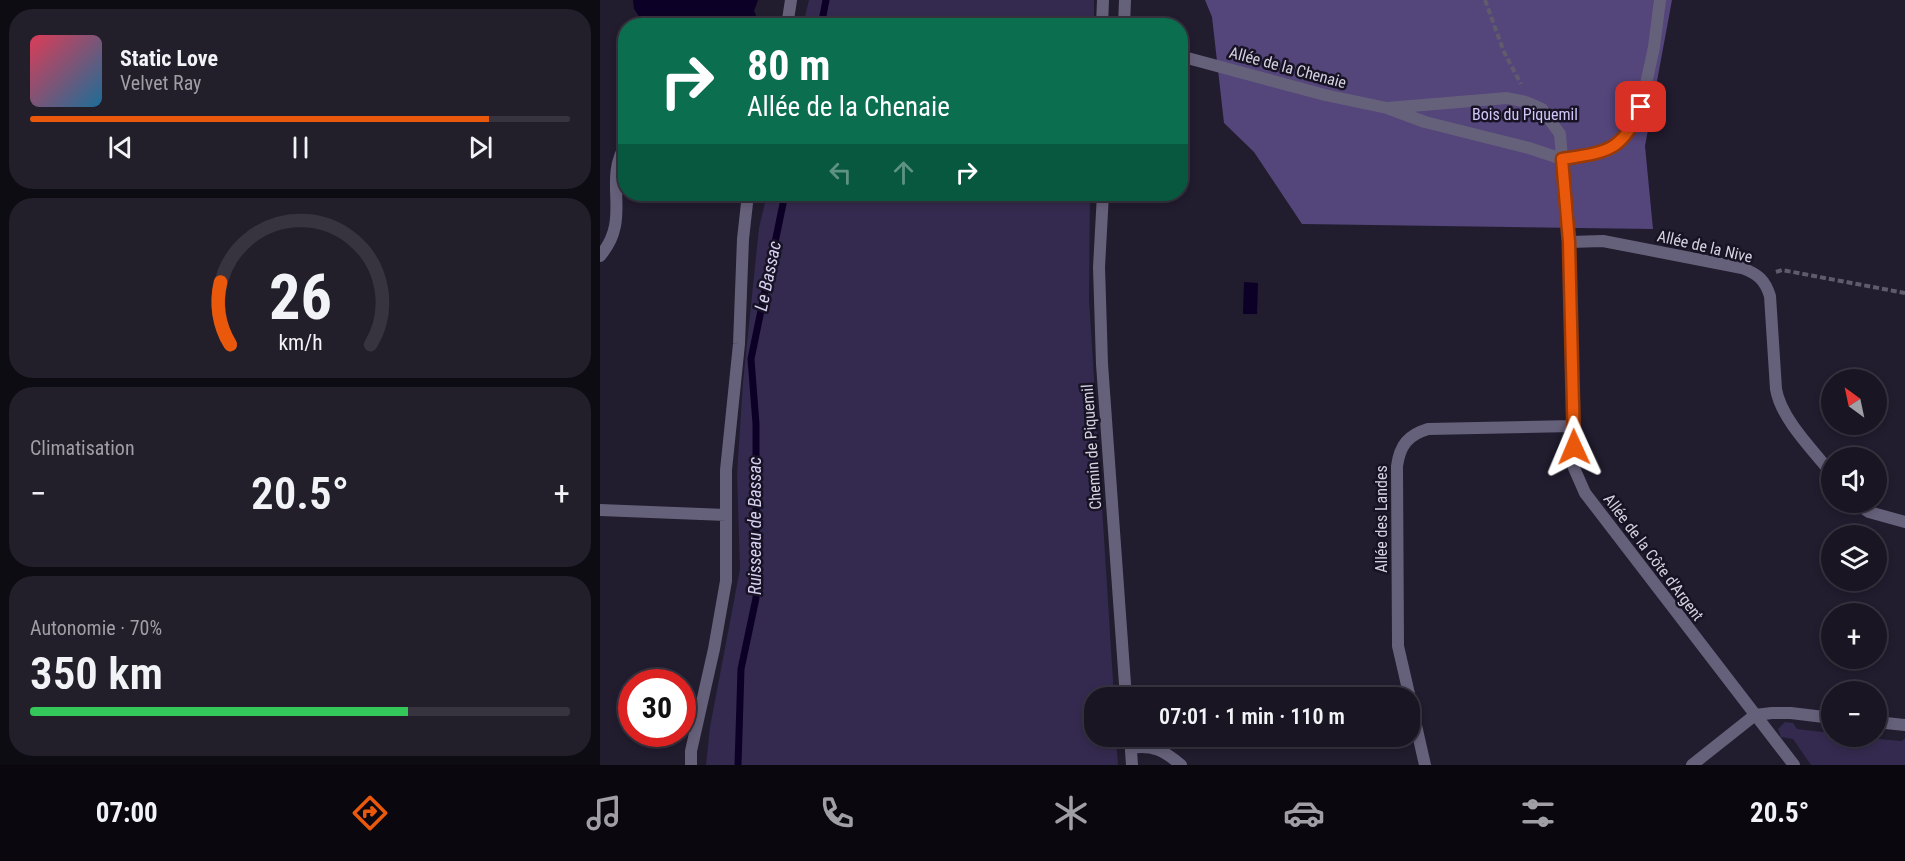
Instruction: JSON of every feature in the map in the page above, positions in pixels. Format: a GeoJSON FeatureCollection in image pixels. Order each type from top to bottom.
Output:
{"type":"FeatureCollection","features":[{"type":"Feature","properties":{"kind":"street"},"geometry":{"type":"LineString","coordinates":[[789,18],[791,0]]}},
{"type":"Feature","properties":{"kind":"street"},"geometry":{"type":"LineString","coordinates":[[1102,18],[1103,0]]}},
{"type":"Feature","properties":{"kind":"street"},"geometry":{"type":"LineString","coordinates":[[1124,18],[1125,0]]}},
{"type":"Feature","properties":{"kind":"street","name":"Allée de la Chenaie"},"geometry":{"type":"LineString","coordinates":[[1188,58],[1325,95],[1387,108],[1425,122],[1529,148],[1562,159],[1596,154],[1619,143],[1632,128],[1641,107],[1654,47],[1660,0]]}},
{"type":"Feature","properties":{"kind":"street","name":"Allée de la Chenaie"},"geometry":{"type":"LineString","coordinates":[[1387,108],[1507,98],[1526,102]]}},
{"type":"Feature","properties":{"kind":"street"},"geometry":{"type":"LineString","coordinates":[[1526,102],[1542,109],[1560,134],[1562,159]]}},
{"type":"Feature","properties":{"kind":"street","name":"Allée de la Côte d'Argent"},"geometry":{"type":"LineString","coordinates":[[1562,159],[1569,242],[1574,468],[1585,493],[1794,765]]}},
{"type":"Feature","properties":{"kind":"street"},"geometry":{"type":"LineString","coordinates":[[600,256],[614,235],[618,194],[615,174],[618,162]]}},
{"type":"Feature","properties":{"kind":"street"},"geometry":{"type":"LineString","coordinates":[[691,765],[691,751],[714,649],[726,581],[726,470],[739,344],[743,239],[747,201]]}},
{"type":"Feature","properties":{"kind":"street","name":"Chemin de Piquemil"},"geometry":{"type":"LineString","coordinates":[[1103,201],[1099,267],[1102,364],[1125,687]]}},
{"type":"Feature","properties":{"kind":"street","name":"Allée de la Nive"},"geometry":{"type":"LineString","coordinates":[[1569,242],[1603,241],[1742,268],[1761,277],[1767,285],[1770,296],[1776,389],[1779,403],[1821,460]]}},
{"type":"Feature","properties":{"kind":"street","name":"Allée des Landes"},"geometry":{"type":"LineString","coordinates":[[1407,687],[1398,646],[1397,466],[1403,445],[1414,434],[1428,429],[1574,426]]}},
{"type":"Feature","properties":{"kind":"street"},"geometry":{"type":"LineString","coordinates":[[600,510],[726,515]]}},
{"type":"Feature","properties":{"kind":"street"},"geometry":{"type":"LineString","coordinates":[[1873,513],[1905,522]]}},
{"type":"Feature","properties":{"kind":"street"},"geometry":{"type":"LineString","coordinates":[[1692,765],[1755,715],[1791,713],[1821,716]]}},
{"type":"Feature","properties":{"kind":"street"},"geometry":{"type":"LineString","coordinates":[[1887,722],[1904,721]]}},
{"type":"Feature","properties":{"kind":"street","name":"Allée des Landes"},"geometry":{"type":"LineString","coordinates":[[1420,743],[1425,765]]}},
{"type":"Feature","properties":{"kind":"street"},"geometry":{"type":"LineString","coordinates":[[1130,747],[1132,765]]}},
{"type":"Feature","properties":{"kind":"street"},"geometry":{"type":"LineString","coordinates":[[1151,747],[1158,748],[1181,765]]}},
{"type":"Feature","properties":{"kind":"path"},"geometry":{"type":"LineString","coordinates":[[1485,0],[1504,52],[1523,87],[1526,102]]}},
{"type":"Feature","properties":{"kind":"path"},"geometry":{"type":"LineString","coordinates":[[1761,277],[1782,270],[1905,293]]}},
{"type":"Feature","properties":{"kind":"shaded area"},"geometry":{"type":"Polygon","coordinates":[[[633,0],[758,0],[754,11],[755,18],[640,18],[634,9],[633,0]]]}},
{"type":"Feature","properties":{"kind":"shaded area"},"geometry":{"type":"Polygon","coordinates":[[[809,0],[1094,0],[1094,18],[805,18],[809,0]]]}},
{"type":"Feature","properties":{"kind":"shaded area"},"geometry":{"type":"Polygon","coordinates":[[[765,201],[1090,201],[1089,299],[1113,687],[1084,687],[1084,747],[1117,747],[1118,765],[706,765],[710,727],[740,569],[737,474],[743,382],[759,228],[765,201]]]}},
{"type":"Feature","properties":{"kind":"shaded area"},"geometry":{"type":"Polygon","coordinates":[[[1244,282],[1258,283],[1257,314],[1243,314],[1244,282]]]}},
{"type":"Feature","properties":{"kind":"shaded area"},"geometry":{"type":"Polygon","coordinates":[[[1785,722],[1793,723],[1797,729],[1821,732],[1821,747],[1887,747],[1887,740],[1901,741],[1905,739],[1905,765],[1811,765],[1793,739],[1781,737],[1778,729],[1785,722]]]}},
{"type":"Feature","properties":{"kind":"green space","name":"Bois du Piquemil"},"geometry":{"type":"Polygon","coordinates":[[[1205,0],[1672,0],[1645,146],[1653,229],[1302,224],[1254,152],[1224,123],[1212,17],[1205,0]]]}},
{"type":"Feature","properties":{"kind":"waterway","name":"Le Bassac"},"geometry":{"type":"LineString","coordinates":[[823,18],[826,0]]}},
{"type":"Feature","properties":{"kind":"waterway","name":"Ruisseau de Bassac"},"geometry":{"type":"LineString","coordinates":[[738,765],[741,669],[756,598],[756,424],[751,359],[784,201]]}},
{"type":"Feature","properties":{"kind":"route"},"geometry":{"type":"LineString","coordinates":[[1574,447],[1569,242],[1562,159],[1596,154],[1619,143],[1632,128],[1641,107]]}}]}
